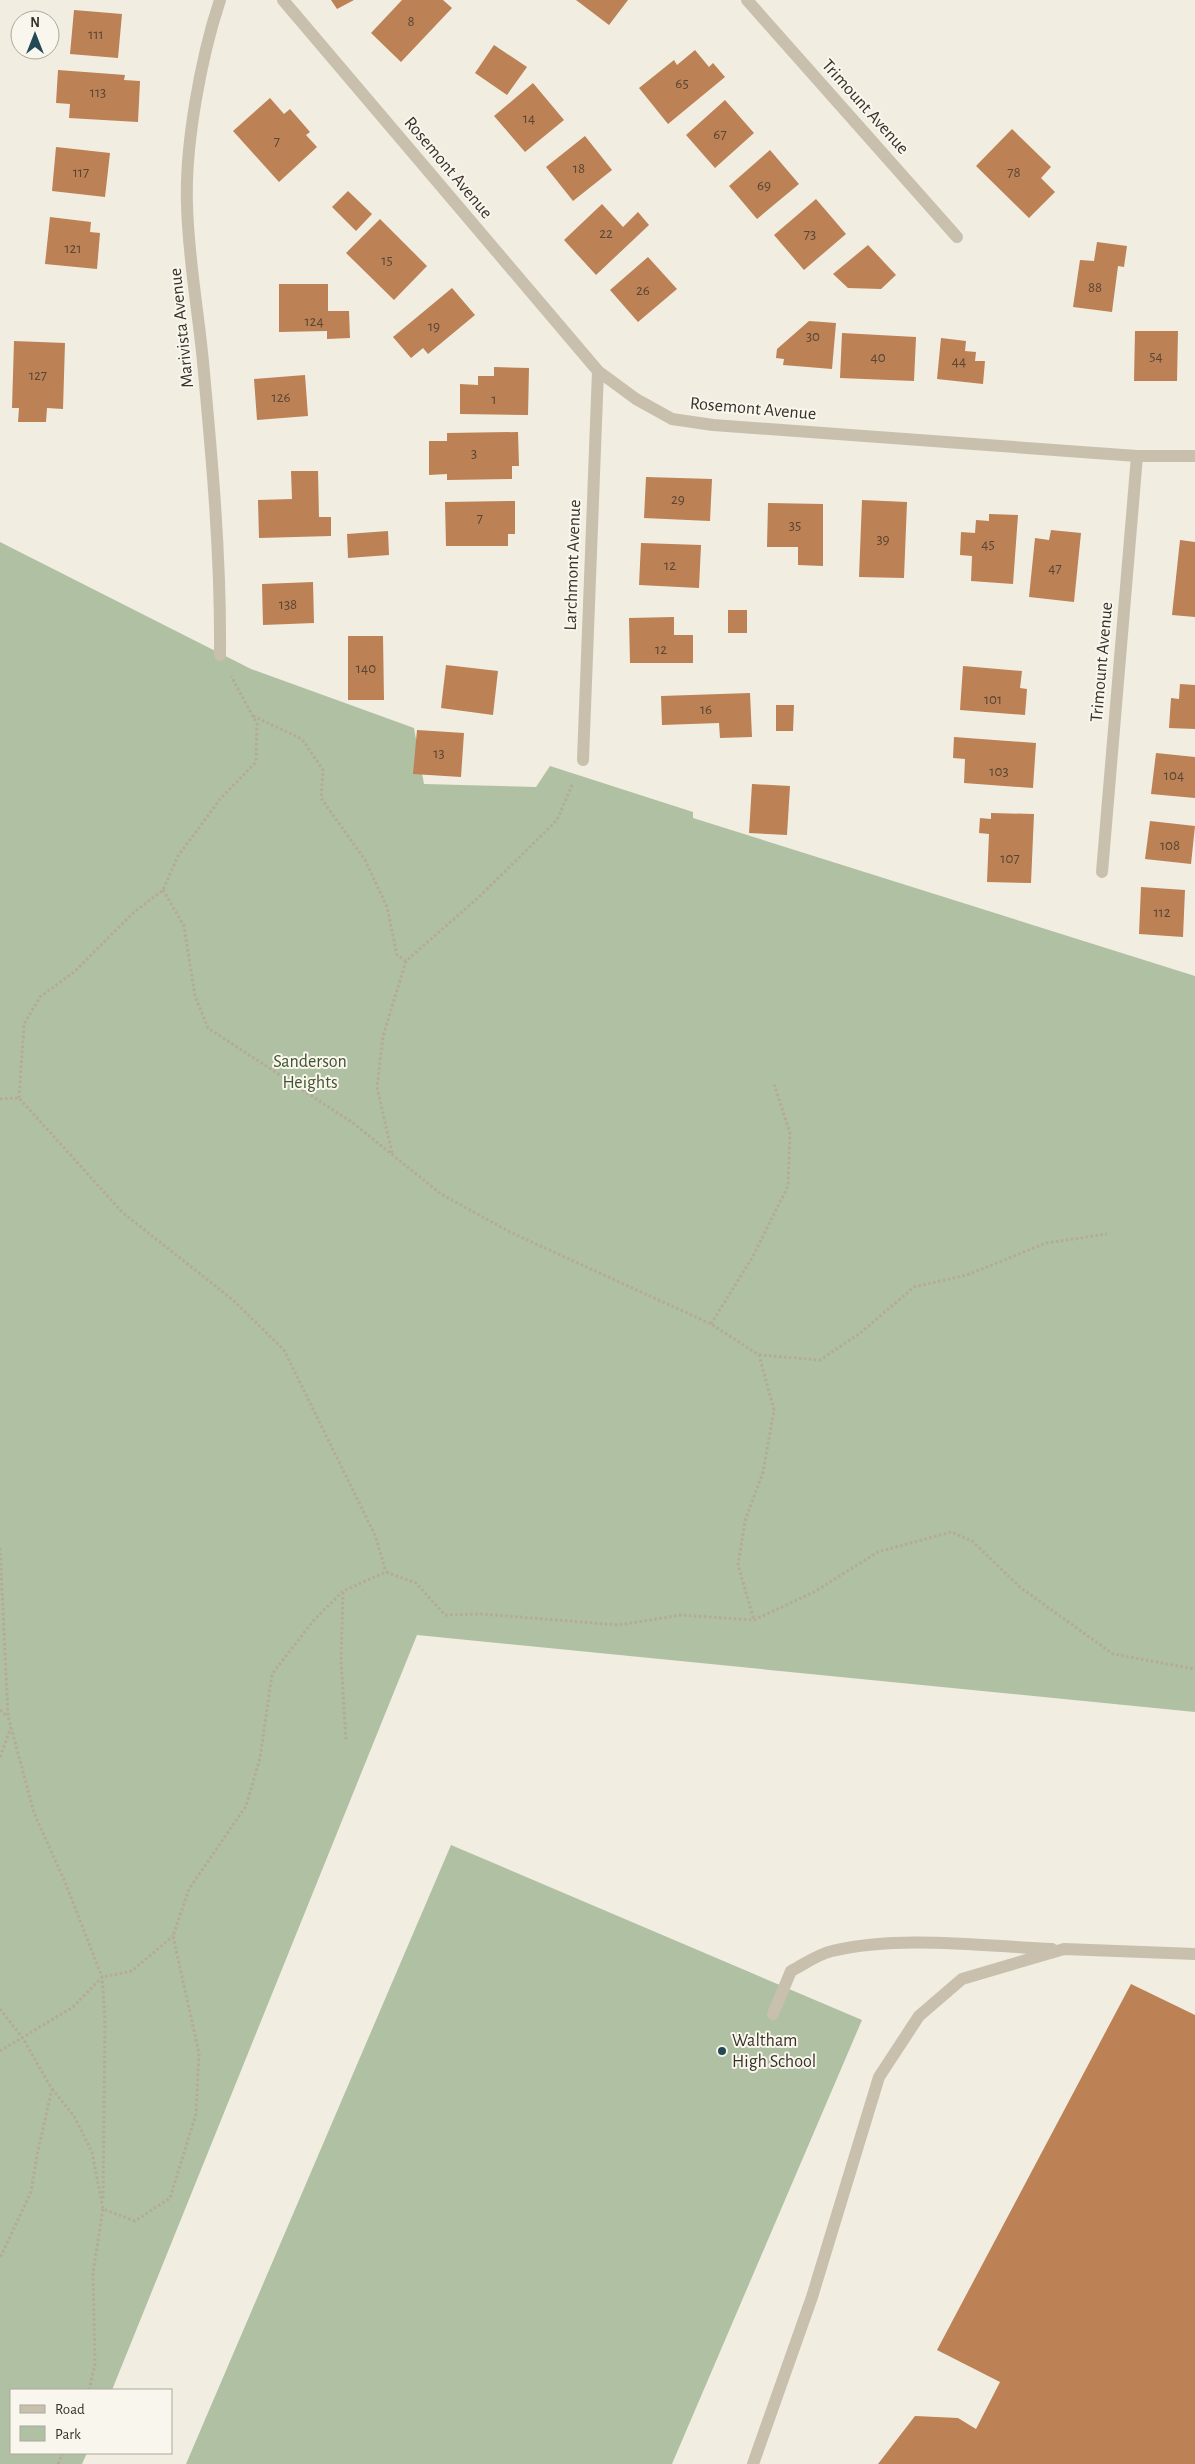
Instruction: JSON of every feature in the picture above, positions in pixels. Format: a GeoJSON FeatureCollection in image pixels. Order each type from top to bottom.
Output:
{"type":"FeatureCollection","features":[{"type":"Feature","properties":{"kind":"street","name":"Marivista Avenue"},"geometry":{"type":"LineString","coordinates":[[220,0],[202,72],[190,136],[186,204],[215,495],[221,581],[220,655]]}},
{"type":"Feature","properties":{"kind":"street","name":"Rosemont Avenue"},"geometry":{"type":"LineString","coordinates":[[283,0],[598,371],[636,399],[672,418],[713,425],[1137,456],[1195,456]]}},
{"type":"Feature","properties":{"kind":"street","name":"Trimount Avenue"},"geometry":{"type":"LineString","coordinates":[[747,0],[957,237]]}},
{"type":"Feature","properties":{"kind":"street","name":"Larchmont Avenue"},"geometry":{"type":"LineString","coordinates":[[583,760],[598,371]]}},
{"type":"Feature","properties":{"kind":"street","name":"Trimount Avenue"},"geometry":{"type":"LineString","coordinates":[[1102,872],[1137,456]]}},
{"type":"Feature","properties":{"kind":"street"},"geometry":{"type":"LineString","coordinates":[[773,2014],[791,1971],[830,1951],[870,1945],[910,1944],[1195,1954]]}},
{"type":"Feature","properties":{"kind":"street"},"geometry":{"type":"LineString","coordinates":[[753,2464],[812,2297],[879,2077],[919,2016],[962,1979],[1064,1950]]}},
{"type":"Feature","properties":{"kind":"path"},"geometry":{"type":"LineString","coordinates":[[220,655],[257,724],[256,762],[215,805],[178,856],[163,890],[133,913],[74,972],[40,996],[24,1024],[19,1098],[122,1212],[233,1300],[284,1350],[375,1535],[386,1572]]}},
{"type":"Feature","properties":{"kind":"path"},"geometry":{"type":"LineString","coordinates":[[253,715],[302,739],[323,770],[321,798],[365,860],[387,906],[397,955],[406,960]]}},
{"type":"Feature","properties":{"kind":"path"},"geometry":{"type":"LineString","coordinates":[[392,1154],[378,1086],[382,1036],[406,960],[479,897],[557,820],[583,760]]}},
{"type":"Feature","properties":{"kind":"path"},"geometry":{"type":"LineString","coordinates":[[163,890],[184,926],[195,996],[208,1028],[353,1122],[441,1194],[510,1232],[711,1324],[759,1355],[820,1360],[859,1334],[914,1287],[967,1275],[1046,1243],[1107,1234]]}},
{"type":"Feature","properties":{"kind":"path"},"geometry":{"type":"LineString","coordinates":[[711,1324],[752,1258],[788,1186],[790,1133],[774,1084]]}},
{"type":"Feature","properties":{"kind":"path"},"geometry":{"type":"LineString","coordinates":[[0,1099],[19,1098]]}},
{"type":"Feature","properties":{"kind":"path"},"geometry":{"type":"LineString","coordinates":[[754,1620],[738,1564],[745,1521],[763,1472],[774,1410],[759,1355]]}},
{"type":"Feature","properties":{"kind":"path"},"geometry":{"type":"LineString","coordinates":[[0,2051],[73,2007],[102,1977],[132,1971],[173,1936],[189,1889],[246,1806],[260,1758],[272,1674],[314,1620],[343,1591],[386,1572],[416,1582],[445,1616],[482,1614],[618,1625],[681,1616],[754,1620],[814,1592],[878,1552],[951,1532],[972,1541],[1021,1588],[1113,1654],[1195,1670]]}},
{"type":"Feature","properties":{"kind":"path"},"geometry":{"type":"LineString","coordinates":[[0,1548],[1,1605],[8,1716],[34,1813],[65,1882],[102,1977],[105,2020],[103,2209],[93,2273],[95,2364],[89,2389]]}},
{"type":"Feature","properties":{"kind":"path"},"geometry":{"type":"LineString","coordinates":[[343,1591],[341,1660],[346,1742]]}},
{"type":"Feature","properties":{"kind":"path"},"geometry":{"type":"LineString","coordinates":[[0,1710],[8,1716]]}},
{"type":"Feature","properties":{"kind":"path"},"geometry":{"type":"LineString","coordinates":[[0,1757],[11,1727]]}},
{"type":"Feature","properties":{"kind":"path"},"geometry":{"type":"LineString","coordinates":[[103,2209],[134,2221],[170,2198],[196,2114],[199,2052],[173,1936]]}},
{"type":"Feature","properties":{"kind":"path"},"geometry":{"type":"LineString","coordinates":[[0,2009],[22,2037],[52,2089],[74,2116],[92,2152],[103,2209]]}},
{"type":"Feature","properties":{"kind":"path"},"geometry":{"type":"LineString","coordinates":[[0,2258],[32,2192],[36,2155],[52,2089]]}},
{"type":"Feature","properties":{"kind":"green space","name":"Sanderson Heights"},"geometry":{"type":"Polygon","coordinates":[[[0,542],[251,669],[414,728],[424,784],[536,787],[550,766],[693,812],[693,818],[1195,976],[1195,1712],[417,1635],[112,2389],[10,2389],[10,2454],[87,2454],[82,2464],[0,2464],[0,542]]]}},
{"type":"Feature","properties":{"kind":"green space"},"geometry":{"type":"Polygon","coordinates":[[[451,1845],[862,2020],[672,2464],[186,2464],[451,1845]]]}},
{"type":"Feature","properties":{"kind":"building"},"geometry":{"type":"Polygon","coordinates":[[[331,0],[354,0],[337,9],[331,0]]]}},
{"type":"Feature","properties":{"kind":"building"},"geometry":{"type":"Polygon","coordinates":[[[402,0],[443,0],[452,8],[401,62],[371,33],[402,0]]]}},
{"type":"Feature","properties":{"kind":"building"},"geometry":{"type":"Polygon","coordinates":[[[576,0],[628,0],[609,25],[576,0]]]}},
{"type":"Feature","properties":{"kind":"building"},"geometry":{"type":"Polygon","coordinates":[[[74,10],[122,14],[118,58],[70,54],[74,10]]]}},
{"type":"Feature","properties":{"kind":"building"},"geometry":{"type":"Polygon","coordinates":[[[494,45],[527,67],[507,95],[475,73],[494,45]]]}},
{"type":"Feature","properties":{"kind":"building"},"geometry":{"type":"Polygon","coordinates":[[[695,50],[709,67],[713,63],[725,77],[668,124],[639,88],[674,60],[677,65],[695,50]]]}},
{"type":"Feature","properties":{"kind":"building"},"geometry":{"type":"Polygon","coordinates":[[[58,70],[125,75],[124,80],[140,81],[138,122],[69,118],[70,104],[56,103],[58,70]]]}},
{"type":"Feature","properties":{"kind":"building"},"geometry":{"type":"Polygon","coordinates":[[[533,83],[564,120],[525,152],[494,116],[533,83]]]}},
{"type":"Feature","properties":{"kind":"building"},"geometry":{"type":"Polygon","coordinates":[[[270,98],[284,114],[290,109],[310,132],[306,135],[317,147],[279,182],[233,131],[270,98]]]}},
{"type":"Feature","properties":{"kind":"building"},"geometry":{"type":"Polygon","coordinates":[[[725,100],[754,133],[715,168],[686,135],[725,100]]]}},
{"type":"Feature","properties":{"kind":"building"},"geometry":{"type":"Polygon","coordinates":[[[1012,129],[1051,167],[1041,178],[1055,192],[1029,218],[976,166],[1012,129]]]}},
{"type":"Feature","properties":{"kind":"building"},"geometry":{"type":"Polygon","coordinates":[[[585,136],[612,170],[573,201],[546,167],[585,136]]]}},
{"type":"Feature","properties":{"kind":"building"},"geometry":{"type":"Polygon","coordinates":[[[56,147],[110,153],[105,197],[52,191],[56,147]]]}},
{"type":"Feature","properties":{"kind":"building"},"geometry":{"type":"Polygon","coordinates":[[[770,150],[799,184],[757,219],[729,186],[770,150]]]}},
{"type":"Feature","properties":{"kind":"building"},"geometry":{"type":"Polygon","coordinates":[[[348,191],[372,214],[356,231],[332,207],[348,191]]]}},
{"type":"Feature","properties":{"kind":"building"},"geometry":{"type":"Polygon","coordinates":[[[816,199],[846,234],[804,270],[774,235],[816,199]]]}},
{"type":"Feature","properties":{"kind":"building"},"geometry":{"type":"Polygon","coordinates":[[[602,204],[623,227],[638,212],[649,225],[596,275],[564,240],[602,204]]]}},
{"type":"Feature","properties":{"kind":"building"},"geometry":{"type":"Polygon","coordinates":[[[50,217],[91,222],[90,232],[100,233],[97,269],[45,264],[50,217]]]}},
{"type":"Feature","properties":{"kind":"building"},"geometry":{"type":"Polygon","coordinates":[[[380,219],[427,266],[394,300],[346,253],[380,219]]]}},
{"type":"Feature","properties":{"kind":"building"},"geometry":{"type":"Polygon","coordinates":[[[1097,242],[1127,246],[1124,267],[1118,266],[1112,312],[1073,307],[1080,260],[1094,261],[1097,242]]]}},
{"type":"Feature","properties":{"kind":"building"},"geometry":{"type":"Polygon","coordinates":[[[868,245],[896,275],[881,289],[848,288],[833,274],[868,245]]]}},
{"type":"Feature","properties":{"kind":"building"},"geometry":{"type":"Polygon","coordinates":[[[648,257],[677,289],[638,322],[610,290],[648,257]]]}},
{"type":"Feature","properties":{"kind":"building"},"geometry":{"type":"Polygon","coordinates":[[[279,284],[328,284],[328,311],[349,311],[350,338],[327,339],[327,331],[279,332],[279,284]]]}},
{"type":"Feature","properties":{"kind":"building"},"geometry":{"type":"Polygon","coordinates":[[[452,288],[475,315],[428,354],[423,348],[411,358],[393,337],[452,288]]]}},
{"type":"Feature","properties":{"kind":"building"},"geometry":{"type":"Polygon","coordinates":[[[809,321],[836,323],[832,369],[783,365],[784,359],[776,358],[777,349],[809,321]]]}},
{"type":"Feature","properties":{"kind":"building"},"geometry":{"type":"Polygon","coordinates":[[[1135,331],[1178,331],[1177,381],[1134,381],[1135,331]]]}},
{"type":"Feature","properties":{"kind":"building"},"geometry":{"type":"Polygon","coordinates":[[[842,333],[916,337],[914,381],[840,378],[842,333]]]}},
{"type":"Feature","properties":{"kind":"building"},"geometry":{"type":"Polygon","coordinates":[[[941,338],[966,341],[965,351],[976,352],[975,361],[985,361],[983,384],[937,379],[941,338]]]}},
{"type":"Feature","properties":{"kind":"building"},"geometry":{"type":"Polygon","coordinates":[[[14,341],[65,343],[63,409],[47,408],[46,422],[18,422],[19,408],[12,408],[14,341]]]}},
{"type":"Feature","properties":{"kind":"building"},"geometry":{"type":"Polygon","coordinates":[[[494,367],[529,368],[528,415],[460,414],[460,384],[478,385],[478,376],[494,376],[494,367]]]}},
{"type":"Feature","properties":{"kind":"building"},"geometry":{"type":"Polygon","coordinates":[[[305,375],[308,416],[257,420],[254,379],[305,375]]]}},
{"type":"Feature","properties":{"kind":"building"},"geometry":{"type":"Polygon","coordinates":[[[518,432],[519,466],[512,466],[512,479],[447,480],[447,474],[429,475],[429,441],[447,441],[447,433],[518,432]]]}},
{"type":"Feature","properties":{"kind":"building"},"geometry":{"type":"Polygon","coordinates":[[[291,471],[318,471],[319,517],[331,517],[331,536],[259,538],[258,500],[292,499],[291,471]]]}},
{"type":"Feature","properties":{"kind":"building"},"geometry":{"type":"Polygon","coordinates":[[[646,477],[712,479],[710,521],[644,518],[646,477]]]}},
{"type":"Feature","properties":{"kind":"building"},"geometry":{"type":"Polygon","coordinates":[[[862,500],[907,502],[904,578],[859,577],[862,500]]]}},
{"type":"Feature","properties":{"kind":"building"},"geometry":{"type":"Polygon","coordinates":[[[515,501],[515,534],[508,534],[508,546],[446,546],[445,502],[515,501]]]}},
{"type":"Feature","properties":{"kind":"building"},"geometry":{"type":"Polygon","coordinates":[[[768,503],[823,504],[823,566],[798,565],[798,547],[767,547],[768,503]]]}},
{"type":"Feature","properties":{"kind":"building"},"geometry":{"type":"Polygon","coordinates":[[[989,514],[1018,515],[1013,584],[971,581],[972,556],[960,555],[961,532],[975,533],[976,520],[989,521],[989,514]]]}},
{"type":"Feature","properties":{"kind":"building"},"geometry":{"type":"Polygon","coordinates":[[[1051,530],[1081,533],[1074,602],[1029,597],[1035,538],[1049,540],[1051,530]]]}},
{"type":"Feature","properties":{"kind":"building"},"geometry":{"type":"Polygon","coordinates":[[[388,531],[389,555],[348,558],[347,534],[388,531]]]}},
{"type":"Feature","properties":{"kind":"building"},"geometry":{"type":"Polygon","coordinates":[[[1180,540],[1195,542],[1195,617],[1172,615],[1180,540]]]}},
{"type":"Feature","properties":{"kind":"building"},"geometry":{"type":"Polygon","coordinates":[[[641,543],[701,545],[699,588],[639,585],[641,543]]]}},
{"type":"Feature","properties":{"kind":"building"},"geometry":{"type":"Polygon","coordinates":[[[313,582],[314,623],[263,625],[262,584],[313,582]]]}},
{"type":"Feature","properties":{"kind":"building"},"geometry":{"type":"Polygon","coordinates":[[[728,610],[747,610],[747,633],[728,633],[728,610]]]}},
{"type":"Feature","properties":{"kind":"building"},"geometry":{"type":"Polygon","coordinates":[[[674,617],[674,635],[693,635],[693,663],[630,663],[629,618],[674,617]]]}},
{"type":"Feature","properties":{"kind":"building"},"geometry":{"type":"Polygon","coordinates":[[[348,636],[383,636],[384,700],[348,700],[348,636]]]}},
{"type":"Feature","properties":{"kind":"building"},"geometry":{"type":"Polygon","coordinates":[[[446,665],[498,671],[493,715],[441,708],[446,665]]]}},
{"type":"Feature","properties":{"kind":"building"},"geometry":{"type":"Polygon","coordinates":[[[963,666],[1022,671],[1020,688],[1027,689],[1025,715],[960,710],[963,666]]]}},
{"type":"Feature","properties":{"kind":"building"},"geometry":{"type":"Polygon","coordinates":[[[1180,684],[1195,685],[1195,729],[1169,728],[1171,698],[1179,699],[1180,684]]]}},
{"type":"Feature","properties":{"kind":"building"},"geometry":{"type":"Polygon","coordinates":[[[750,693],[752,737],[720,738],[719,723],[662,725],[661,696],[750,693]]]}},
{"type":"Feature","properties":{"kind":"building"},"geometry":{"type":"Polygon","coordinates":[[[776,705],[794,705],[793,731],[776,731],[776,705]]]}},
{"type":"Feature","properties":{"kind":"building"},"geometry":{"type":"Polygon","coordinates":[[[417,730],[464,733],[461,777],[413,774],[417,730]]]}},
{"type":"Feature","properties":{"kind":"building"},"geometry":{"type":"Polygon","coordinates":[[[954,737],[1036,743],[1033,788],[964,783],[965,759],[953,758],[954,737]]]}},
{"type":"Feature","properties":{"kind":"building"},"geometry":{"type":"Polygon","coordinates":[[[1156,753],[1195,757],[1195,798],[1151,794],[1156,753]]]}},
{"type":"Feature","properties":{"kind":"building"},"geometry":{"type":"Polygon","coordinates":[[[752,784],[790,786],[787,835],[749,833],[752,784]]]}},
{"type":"Feature","properties":{"kind":"building"},"geometry":{"type":"Polygon","coordinates":[[[991,813],[1034,814],[1031,883],[987,882],[989,834],[979,833],[980,818],[991,819],[991,813]]]}},
{"type":"Feature","properties":{"kind":"building"},"geometry":{"type":"Polygon","coordinates":[[[1150,821],[1195,826],[1191,864],[1145,859],[1150,821]]]}},
{"type":"Feature","properties":{"kind":"building"},"geometry":{"type":"Polygon","coordinates":[[[1141,887],[1185,890],[1183,937],[1139,934],[1141,887]]]}},
{"type":"Feature","properties":{"kind":"building"},"geometry":{"type":"Polygon","coordinates":[[[1131,1984],[1195,2015],[1195,2464],[878,2464],[915,2416],[958,2418],[976,2429],[1000,2382],[937,2350],[1131,1984]]]}},
{"type":"Feature","properties":{"kind":"place","name":"Waltham High School"},"geometry":{"type":"Point","coordinates":[722,2051]}}]}
